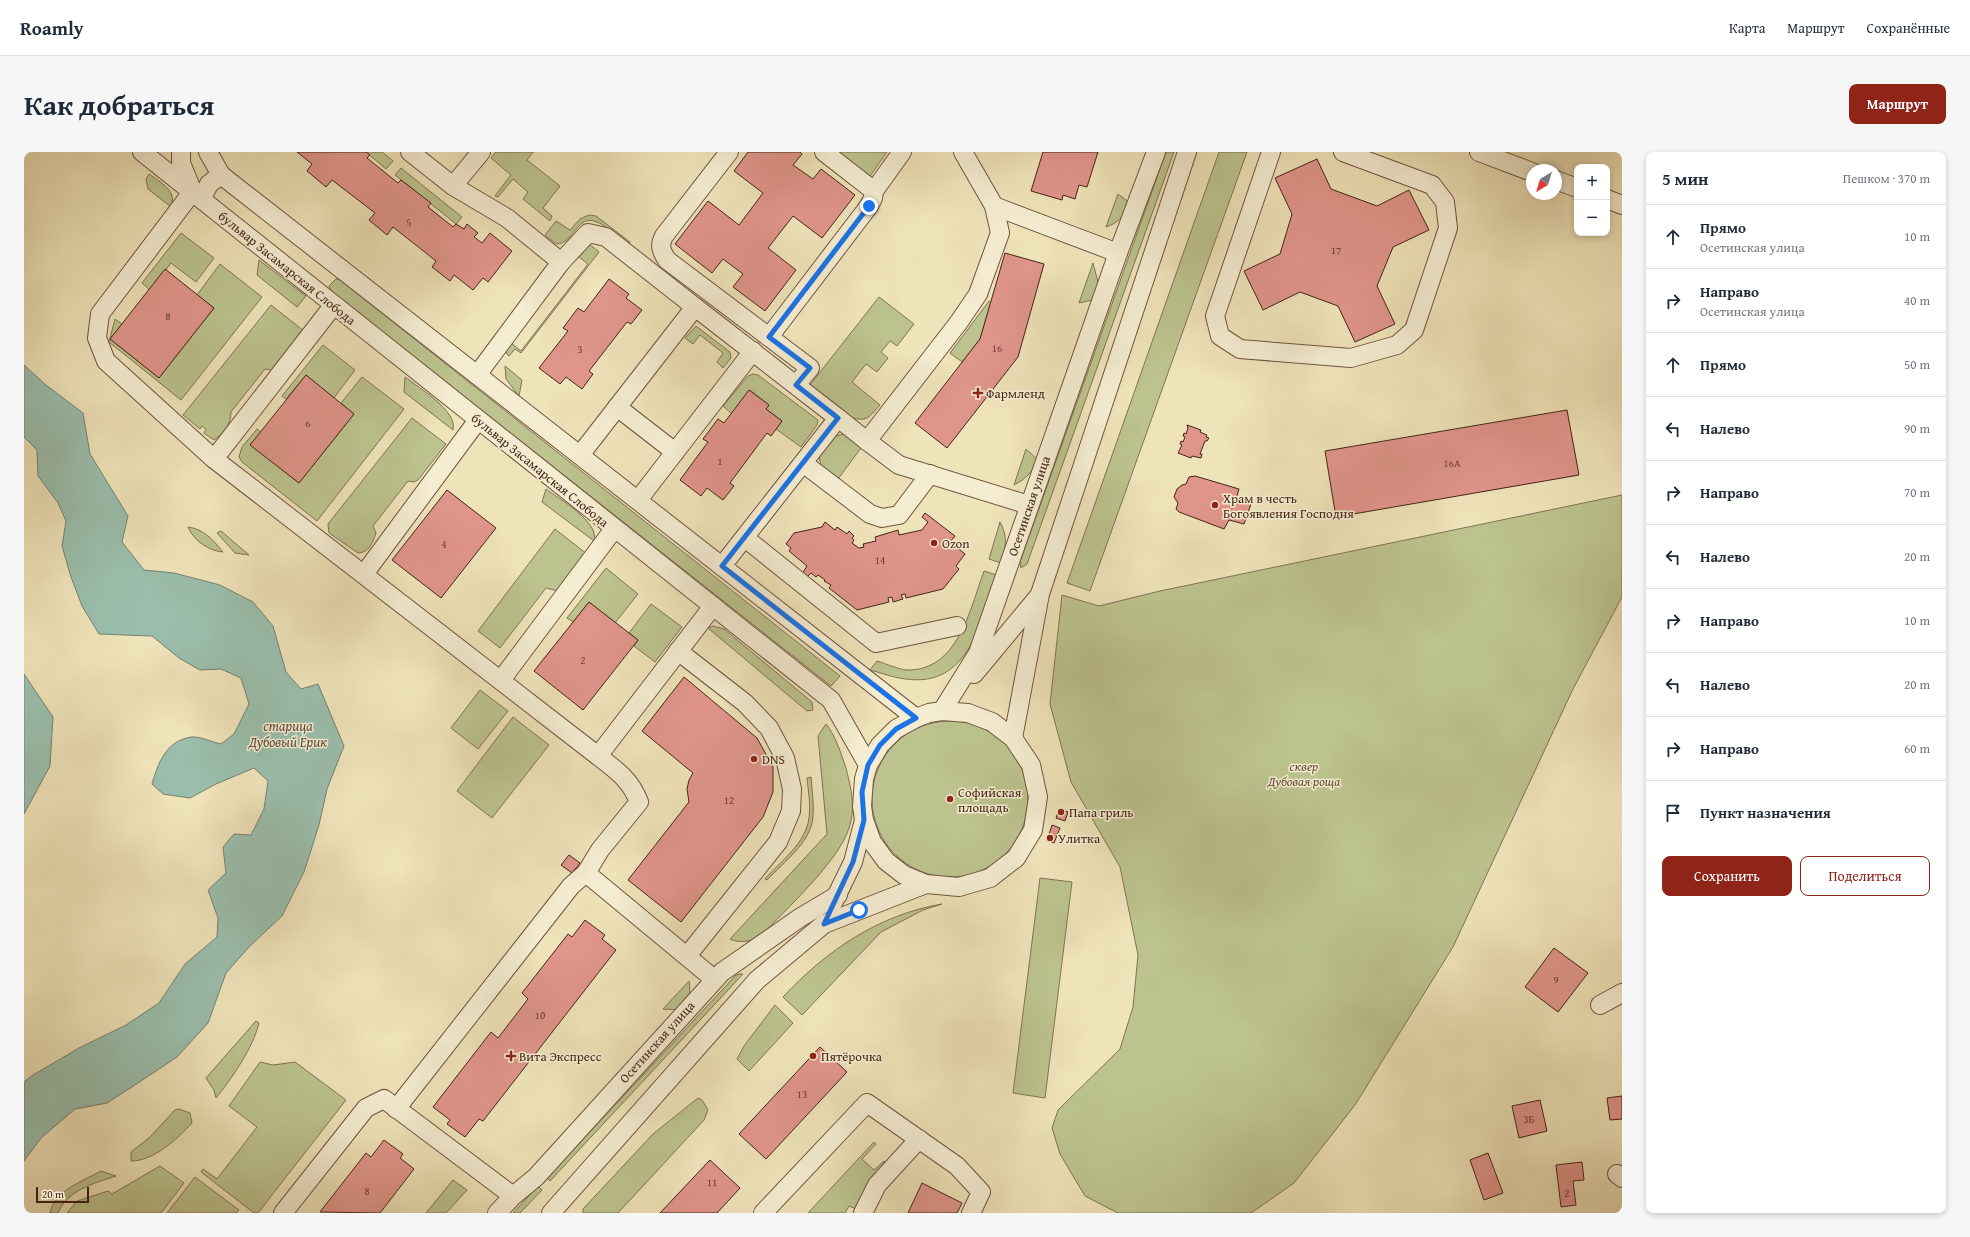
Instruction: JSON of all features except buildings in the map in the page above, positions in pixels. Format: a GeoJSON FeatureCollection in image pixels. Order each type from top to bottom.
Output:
{"type":"FeatureCollection","features":[{"type":"Feature","properties":{"kind":"street","name":"бульвар Засамарская Слобода"},"geometry":{"type":"LineString","coordinates":[[142,152],[333,306],[831,700],[868,765]]}},
{"type":"Feature","properties":{"kind":"street"},"geometry":{"type":"LineString","coordinates":[[181,152],[181,163],[197,195]]}},
{"type":"Feature","properties":{"kind":"street"},"geometry":{"type":"LineString","coordinates":[[208,152],[221,175],[916,718]]}},
{"type":"Feature","properties":{"kind":"street"},"geometry":{"type":"LineString","coordinates":[[410,152],[453,186],[507,218],[561,262]]}},
{"type":"Feature","properties":{"kind":"street"},"geometry":{"type":"LineString","coordinates":[[453,186],[481,152]]}},
{"type":"Feature","properties":{"kind":"street"},"geometry":{"type":"LineString","coordinates":[[729,152],[664,236],[661,243],[662,252],[667,260],[810,368],[796,385]]}},
{"type":"Feature","properties":{"kind":"street"},"geometry":{"type":"LineString","coordinates":[[824,152],[874,191]]}},
{"type":"Feature","properties":{"kind":"street"},"geometry":{"type":"LineString","coordinates":[[769,337],[869,206],[873,198],[874,191],[902,152]]}},
{"type":"Feature","properties":{"kind":"street","name":"Осетинская улица"},"geometry":{"type":"LineString","coordinates":[[942,711],[978,653],[1118,253],[1156,152]]}},
{"type":"Feature","properties":{"kind":"street"},"geometry":{"type":"LineString","coordinates":[[1013,738],[1040,594],[1187,152]]}},
{"type":"Feature","properties":{"kind":"street"},"geometry":{"type":"LineString","coordinates":[[1271,152],[1214,316],[1220,336],[1240,349],[1351,358],[1397,345],[1414,330],[1448,228],[1445,202],[1432,185],[1380,158],[1343,152]]}},
{"type":"Feature","properties":{"kind":"street"},"geometry":{"type":"LineString","coordinates":[[1479,152],[1499,156],[1526,169]]}},
{"type":"Feature","properties":{"kind":"street"},"geometry":{"type":"LineString","coordinates":[[867,441],[959,322],[978,294],[1000,233],[994,206],[965,153]]}},
{"type":"Feature","properties":{"kind":"street"},"geometry":{"type":"LineString","coordinates":[[221,175],[197,195],[100,314],[97,338],[106,361],[214,459],[617,771],[633,788],[639,802],[600,850],[586,873],[571,886],[396,1109]]}},
{"type":"Feature","properties":{"kind":"street"},"geometry":{"type":"LineString","coordinates":[[1562,182],[1574,187]]}},
{"type":"Feature","properties":{"kind":"street"},"geometry":{"type":"LineString","coordinates":[[1610,200],[1622,205]]}},
{"type":"Feature","properties":{"kind":"street"},"geometry":{"type":"LineString","coordinates":[[994,206],[1118,253]]}},
{"type":"Feature","properties":{"kind":"street"},"geometry":{"type":"LineString","coordinates":[[477,375],[561,262],[588,233],[606,237],[899,465],[1029,505]]}},
{"type":"Feature","properties":{"kind":"street"},"geometry":{"type":"LineString","coordinates":[[214,459],[333,306]]}},
{"type":"Feature","properties":{"kind":"street"},"geometry":{"type":"LineString","coordinates":[[580,455],[695,307]]}},
{"type":"Feature","properties":{"kind":"street"},"geometry":{"type":"LineString","coordinates":[[638,500],[753,351]]}},
{"type":"Feature","properties":{"kind":"street"},"geometry":{"type":"LineString","coordinates":[[617,407],[675,452]]}},
{"type":"Feature","properties":{"kind":"street"},"geometry":{"type":"LineString","coordinates":[[722,566],[838,418]]}},
{"type":"Feature","properties":{"kind":"street"},"geometry":{"type":"LineString","coordinates":[[364,574],[478,420]]}},
{"type":"Feature","properties":{"kind":"street"},"geometry":{"type":"LineString","coordinates":[[803,463],[870,514],[882,518],[899,515],[930,474]]}},
{"type":"Feature","properties":{"kind":"street"},"geometry":{"type":"LineString","coordinates":[[501,680],[614,529]]}},
{"type":"Feature","properties":{"kind":"street"},"geometry":{"type":"LineString","coordinates":[[745,538],[876,643],[957,626]]}},
{"type":"Feature","properties":{"kind":"street"},"geometry":{"type":"LineString","coordinates":[[942,711],[1040,594]]}},
{"type":"Feature","properties":{"kind":"street"},"geometry":{"type":"LineString","coordinates":[[598,756],[712,606]]}},
{"type":"Feature","properties":{"kind":"street"},"geometry":{"type":"LineString","coordinates":[[678,651],[745,703],[769,728],[785,758],[792,789],[791,811],[778,842],[687,956]]}},
{"type":"Feature","properties":{"kind":"street"},"geometry":{"type":"LineString","coordinates":[[942,711],[968,713],[992,722],[1013,738],[1031,765],[1038,797],[1033,830],[1016,858],[990,878],[959,887],[926,884],[904,875],[886,861],[872,842],[864,820],[862,792],[868,765],[880,745],[896,729],[916,718],[942,711]]}},
{"type":"Feature","properties":{"kind":"street"},"geometry":{"type":"LineString","coordinates":[[824,924],[853,862],[864,820]]}},
{"type":"Feature","properties":{"kind":"street"},"geometry":{"type":"LineString","coordinates":[[586,873],[714,979]]}},
{"type":"Feature","properties":{"kind":"street"},"geometry":{"type":"LineString","coordinates":[[551,1213],[757,980],[824,924],[926,884]]}},
{"type":"Feature","properties":{"kind":"street","name":"Осетинская улица"},"geometry":{"type":"LineString","coordinates":[[497,1213],[513,1196],[536,1177],[714,979],[801,917],[838,895]]}},
{"type":"Feature","properties":{"kind":"street"},"geometry":{"type":"LineString","coordinates":[[1600,1005],[1622,993]]}},
{"type":"Feature","properties":{"kind":"street"},"geometry":{"type":"LineString","coordinates":[[283,1213],[366,1108],[384,1098],[396,1109],[513,1196]]}},
{"type":"Feature","properties":{"kind":"street"},"geometry":{"type":"LineString","coordinates":[[763,1213],[867,1102],[957,1166],[981,1192],[971,1213]]}},
{"type":"Feature","properties":{"kind":"street"},"geometry":{"type":"LineString","coordinates":[[863,1213],[877,1185],[919,1139]]}},
{"type":"Feature","properties":{"kind":"green space"},"geometry":{"type":"Polygon","coordinates":[[[366,152],[382,152],[393,161],[386,169],[366,152]]]}},
{"type":"Feature","properties":{"kind":"green space"},"geometry":{"type":"Polygon","coordinates":[[[496,152],[533,152],[527,160],[560,186],[543,208],[552,216],[550,221],[523,199],[528,192],[513,179],[498,197],[495,196],[511,175],[491,158],[496,152]]]}},
{"type":"Feature","properties":{"kind":"green space"},"geometry":{"type":"Polygon","coordinates":[[[833,152],[887,152],[868,179],[833,152]]]}},
{"type":"Feature","properties":{"kind":"green space"},"geometry":{"type":"Polygon","coordinates":[[[1166,152],[1174,152],[1027,564],[1021,568],[1020,562],[1166,152]]]}},
{"type":"Feature","properties":{"kind":"green space"},"geometry":{"type":"Polygon","coordinates":[[[1219,152],[1247,152],[1090,591],[1067,583],[1219,152]]]}},
{"type":"Feature","properties":{"kind":"green space"},"geometry":{"type":"Polygon","coordinates":[[[401,168],[462,217],[456,224],[395,175],[401,168]]]}},
{"type":"Feature","properties":{"kind":"green space"},"geometry":{"type":"Polygon","coordinates":[[[149,174],[163,184],[170,192],[173,201],[171,207],[148,189],[146,179],[149,174]]]}},
{"type":"Feature","properties":{"kind":"green space"},"geometry":{"type":"Polygon","coordinates":[[[1118,194],[1130,203],[1121,218],[1115,223],[1106,227],[1118,194]]]}},
{"type":"Feature","properties":{"kind":"green space"},"geometry":{"type":"Polygon","coordinates":[[[589,215],[596,216],[630,242],[628,245],[605,226],[590,220],[580,225],[562,243],[556,244],[545,235],[556,221],[570,230],[580,219],[589,215]]]}},
{"type":"Feature","properties":{"kind":"green space"},"geometry":{"type":"Polygon","coordinates":[[[181,233],[214,258],[196,282],[171,263],[150,290],[142,283],[181,233]]]}},
{"type":"Feature","properties":{"kind":"green space"},"geometry":{"type":"Polygon","coordinates":[[[588,243],[599,252],[521,353],[515,349],[509,356],[506,349],[511,343],[521,351],[588,264],[578,256],[588,243]]]}},
{"type":"Feature","properties":{"kind":"green space"},"geometry":{"type":"Polygon","coordinates":[[[259,260],[306,296],[297,307],[257,275],[259,260]]]}},
{"type":"Feature","properties":{"kind":"green space"},"geometry":{"type":"Polygon","coordinates":[[[1093,263],[1099,286],[1096,299],[1079,303],[1093,263]]]}},
{"type":"Feature","properties":{"kind":"green space"},"geometry":{"type":"Polygon","coordinates":[[[220,264],[262,297],[181,400],[109,342],[115,319],[122,324],[110,339],[159,378],[214,308],[197,295],[220,264]]]}},
{"type":"Feature","properties":{"kind":"green space"},"geometry":{"type":"Polygon","coordinates":[[[336,279],[340,280],[840,676],[831,686],[332,292],[329,286],[336,279]]]}},
{"type":"Feature","properties":{"kind":"green space"},"geometry":{"type":"Polygon","coordinates":[[[879,297],[914,324],[897,346],[890,341],[881,352],[888,358],[877,372],[866,364],[852,382],[880,405],[867,418],[853,418],[829,402],[810,385],[879,297]]]}},
{"type":"Feature","properties":{"kind":"green space"},"geometry":{"type":"Polygon","coordinates":[[[989,301],[991,302],[980,339],[962,362],[950,353],[989,301]]]}},
{"type":"Feature","properties":{"kind":"green space"},"geometry":{"type":"Polygon","coordinates":[[[271,305],[304,331],[275,368],[271,370],[265,369],[231,412],[230,420],[226,428],[214,440],[204,433],[206,429],[202,426],[200,429],[183,415],[271,305]]]}},
{"type":"Feature","properties":{"kind":"green space"},"geometry":{"type":"Polygon","coordinates":[[[696,326],[730,352],[731,358],[723,368],[717,362],[723,353],[700,335],[693,344],[685,338],[696,326]]]}},
{"type":"Feature","properties":{"kind":"green space"},"geometry":{"type":"Polygon","coordinates":[[[323,345],[355,370],[334,398],[306,375],[286,399],[282,396],[323,345]]]}},
{"type":"Feature","properties":{"kind":"green space"},"geometry":{"type":"Polygon","coordinates":[[[505,366],[522,380],[519,396],[506,379],[505,366]]]}},
{"type":"Feature","properties":{"kind":"green space"},"geometry":{"type":"Polygon","coordinates":[[[753,374],[758,375],[818,420],[817,425],[801,447],[776,429],[782,421],[766,409],[769,405],[750,390],[732,414],[723,406],[748,376],[753,374]]]}},
{"type":"Feature","properties":{"kind":"green space"},"geometry":{"type":"Polygon","coordinates":[[[362,377],[404,409],[317,521],[242,462],[239,457],[242,447],[257,429],[261,432],[251,445],[299,483],[354,414],[341,403],[362,377]]]}},
{"type":"Feature","properties":{"kind":"green space"},"geometry":{"type":"Polygon","coordinates":[[[405,377],[436,400],[444,408],[450,415],[453,423],[453,430],[404,392],[405,377]]]}},
{"type":"Feature","properties":{"kind":"green space"},"geometry":{"type":"Polygon","coordinates":[[[412,418],[446,444],[418,480],[414,482],[408,481],[373,526],[376,533],[368,549],[362,553],[358,553],[329,533],[328,524],[412,418]]]}},
{"type":"Feature","properties":{"kind":"green space"},"geometry":{"type":"Polygon","coordinates":[[[844,434],[861,448],[838,479],[822,466],[819,459],[825,444],[834,437],[844,434]]]}},
{"type":"Feature","properties":{"kind":"green space"},"geometry":{"type":"Polygon","coordinates":[[[1026,449],[1038,460],[1028,475],[1014,485],[1026,449]]]}},
{"type":"Feature","properties":{"kind":"green space"},"geometry":{"type":"Polygon","coordinates":[[[546,489],[585,519],[591,526],[594,534],[594,541],[542,502],[546,489]]]}},
{"type":"Feature","properties":{"kind":"green space","name":"сквер Дубовая роща"},"geometry":{"type":"Polygon","coordinates":[[[1622,495],[1622,597],[1573,689],[1453,947],[1355,1105],[1294,1183],[1251,1213],[1118,1213],[1085,1196],[1060,1154],[1052,1128],[1058,1110],[1120,1049],[1133,1007],[1138,955],[1120,867],[1071,782],[1050,704],[1062,595],[1099,606],[1160,591],[1622,495]]]}},
{"type":"Feature","properties":{"kind":"green space"},"geometry":{"type":"Polygon","coordinates":[[[1000,522],[1003,527],[1005,537],[1004,553],[1001,563],[989,559],[1000,522]]]}},
{"type":"Feature","properties":{"kind":"green space"},"geometry":{"type":"Polygon","coordinates":[[[188,527],[199,530],[212,539],[223,552],[212,550],[202,544],[194,537],[188,527]]]}},
{"type":"Feature","properties":{"kind":"green space"},"geometry":{"type":"Polygon","coordinates":[[[555,529],[587,554],[558,591],[546,588],[500,648],[478,631],[555,529]]]}},
{"type":"Feature","properties":{"kind":"green space"},"geometry":{"type":"Polygon","coordinates":[[[221,531],[249,555],[235,553],[217,533],[221,531]]]}},
{"type":"Feature","properties":{"kind":"green space"},"geometry":{"type":"Polygon","coordinates":[[[606,568],[638,594],[615,623],[589,602],[573,622],[567,618],[606,568]]]}},
{"type":"Feature","properties":{"kind":"green space"},"geometry":{"type":"Polygon","coordinates":[[[984,571],[997,575],[978,630],[969,648],[958,662],[945,673],[927,679],[892,677],[870,670],[877,661],[896,668],[907,670],[924,668],[939,660],[950,649],[959,635],[967,619],[984,571]]]}},
{"type":"Feature","properties":{"kind":"green space"},"geometry":{"type":"Polygon","coordinates":[[[651,604],[682,627],[655,662],[634,646],[638,640],[629,633],[651,604]]]}},
{"type":"Feature","properties":{"kind":"green space"},"geometry":{"type":"Polygon","coordinates":[[[713,626],[724,629],[812,702],[813,710],[807,711],[708,628],[713,626]]]}},
{"type":"Feature","properties":{"kind":"green space"},"geometry":{"type":"Polygon","coordinates":[[[480,690],[508,711],[478,749],[451,728],[480,690]]]}},
{"type":"Feature","properties":{"kind":"green space"},"geometry":{"type":"Polygon","coordinates":[[[513,717],[549,745],[492,818],[457,791],[513,717]]]}},
{"type":"Feature","properties":{"kind":"green space","name":"Софийская площадь"},"geometry":{"type":"Polygon","coordinates":[[[942,721],[958,721],[973,724],[987,730],[1000,738],[1011,749],[1025,776],[1028,799],[1027,814],[1019,836],[1011,849],[1000,860],[973,874],[958,877],[942,877],[927,874],[913,868],[900,860],[889,849],[875,822],[872,807],[872,791],[875,776],[881,762],[889,749],[900,738],[927,724],[942,721]]]}},
{"type":"Feature","properties":{"kind":"green space"},"geometry":{"type":"Polygon","coordinates":[[[826,724],[833,734],[840,751],[851,790],[852,813],[849,828],[835,855],[823,870],[761,936],[746,941],[734,941],[730,939],[827,834],[818,736],[826,724]]]}},
{"type":"Feature","properties":{"kind":"green space"},"geometry":{"type":"Polygon","coordinates":[[[811,777],[813,817],[811,826],[807,835],[796,851],[767,880],[765,879],[798,844],[807,827],[810,808],[807,778],[811,777]]]}},
{"type":"Feature","properties":{"kind":"green space"},"geometry":{"type":"Polygon","coordinates":[[[1040,878],[1072,882],[1045,1098],[1013,1093],[1040,878]]]}},
{"type":"Feature","properties":{"kind":"green space"},"geometry":{"type":"Polygon","coordinates":[[[942,904],[923,910],[881,932],[802,1015],[783,997],[800,980],[835,950],[855,937],[896,917],[919,909],[942,904]]]}},
{"type":"Feature","properties":{"kind":"green space"},"geometry":{"type":"Polygon","coordinates":[[[743,974],[550,1181],[547,1178],[736,975],[743,974]]]}},
{"type":"Feature","properties":{"kind":"green space"},"geometry":{"type":"Polygon","coordinates":[[[689,981],[689,996],[683,1010],[663,1009],[689,981]]]}},
{"type":"Feature","properties":{"kind":"green space"},"geometry":{"type":"Polygon","coordinates":[[[775,1005],[793,1023],[749,1071],[737,1059],[744,1046],[775,1005]]]}},
{"type":"Feature","properties":{"kind":"green space"},"geometry":{"type":"Polygon","coordinates":[[[256,1021],[259,1023],[247,1052],[229,1081],[216,1098],[214,1090],[206,1078],[256,1021]]]}},
{"type":"Feature","properties":{"kind":"green space"},"geometry":{"type":"Polygon","coordinates":[[[260,1062],[273,1065],[295,1062],[346,1100],[258,1213],[254,1213],[201,1172],[203,1169],[217,1179],[257,1127],[229,1106],[260,1062]]]}},
{"type":"Feature","properties":{"kind":"green space"},"geometry":{"type":"Polygon","coordinates":[[[698,1098],[702,1100],[708,1110],[704,1120],[618,1213],[583,1213],[583,1209],[653,1134],[698,1098]]]}},
{"type":"Feature","properties":{"kind":"green space"},"geometry":{"type":"Polygon","coordinates":[[[179,1109],[190,1113],[192,1123],[172,1142],[156,1153],[140,1160],[131,1161],[131,1152],[150,1137],[175,1110],[179,1109]]]}},
{"type":"Feature","properties":{"kind":"green space"},"geometry":{"type":"Polygon","coordinates":[[[874,1142],[876,1144],[862,1159],[874,1170],[884,1161],[888,1165],[861,1211],[849,1206],[845,1213],[808,1213],[874,1142]]]}},
{"type":"Feature","properties":{"kind":"green space"},"geometry":{"type":"Polygon","coordinates":[[[160,1166],[184,1183],[161,1213],[67,1213],[77,1201],[108,1191],[112,1194],[160,1166]]]}},
{"type":"Feature","properties":{"kind":"green space"},"geometry":{"type":"Polygon","coordinates":[[[101,1171],[116,1176],[82,1188],[68,1198],[58,1213],[50,1213],[53,1205],[63,1193],[101,1171]]]}},
{"type":"Feature","properties":{"kind":"green space"},"geometry":{"type":"Polygon","coordinates":[[[195,1177],[239,1210],[236,1213],[167,1213],[195,1177]]]}},
{"type":"Feature","properties":{"kind":"green space"},"geometry":{"type":"Polygon","coordinates":[[[453,1180],[467,1190],[446,1213],[426,1213],[453,1180]]]}},
{"type":"Feature","properties":{"kind":"green space"},"geometry":{"type":"Polygon","coordinates":[[[538,1186],[542,1190],[520,1213],[513,1213],[538,1186]]]}},
{"type":"Feature","properties":{"kind":"water","name":"старица Дубовый Ерик"},"geometry":{"type":"Polygon","coordinates":[[[24,365],[46,385],[83,413],[90,454],[128,516],[122,542],[144,570],[174,573],[220,585],[253,602],[273,626],[286,672],[301,689],[318,684],[344,746],[327,789],[319,825],[304,872],[282,916],[249,947],[226,973],[208,1023],[177,1057],[138,1083],[107,1103],[75,1109],[41,1138],[24,1161],[24,1082],[33,1075],[79,1048],[126,1025],[159,1003],[185,964],[217,937],[218,918],[208,890],[226,873],[223,847],[234,834],[251,835],[264,809],[268,781],[254,768],[216,784],[190,798],[163,794],[152,784],[160,761],[169,748],[175,743],[182,739],[194,737],[221,744],[234,734],[249,704],[241,678],[221,669],[200,670],[179,658],[152,636],[99,634],[82,606],[71,577],[62,546],[66,521],[58,503],[38,476],[37,450],[24,437],[24,365]]]}},
{"type":"Feature","properties":{"kind":"water"},"geometry":{"type":"Polygon","coordinates":[[[24,674],[53,717],[50,766],[24,814],[24,674]]]}},
{"type":"Feature","properties":{"kind":"place","name":"Фармленд"},"geometry":{"type":"Point","coordinates":[978,393]}},
{"type":"Feature","properties":{"kind":"place","name":"Храм в честь Богоявления Господня"},"geometry":{"type":"Point","coordinates":[1215,505]}},
{"type":"Feature","properties":{"kind":"place","name":"Ozon"},"geometry":{"type":"Point","coordinates":[934,543]}},
{"type":"Feature","properties":{"kind":"place","name":"DNS"},"geometry":{"type":"Point","coordinates":[754,759]}},
{"type":"Feature","properties":{"kind":"place","name":"Софийская площадь"},"geometry":{"type":"Point","coordinates":[950,799]}},
{"type":"Feature","properties":{"kind":"place","name":"Папа гриль"},"geometry":{"type":"Point","coordinates":[1061,812]}},
{"type":"Feature","properties":{"kind":"place","name":"Улитка"},"geometry":{"type":"Point","coordinates":[1050,838]}},
{"type":"Feature","properties":{"kind":"place","name":"Вита Экспресс"},"geometry":{"type":"Point","coordinates":[511,1056]}},
{"type":"Feature","properties":{"kind":"place","name":"Пятёрочка"},"geometry":{"type":"Point","coordinates":[813,1056]}},
{"type":"Feature","properties":{"kind":"route"},"geometry":{"type":"LineString","coordinates":[[859,910],[824,924],[853,862],[864,820],[862,792],[868,765],[880,745],[896,729],[916,718],[722,566],[838,418],[796,385],[810,368],[769,337],[869,206]]}}]}
